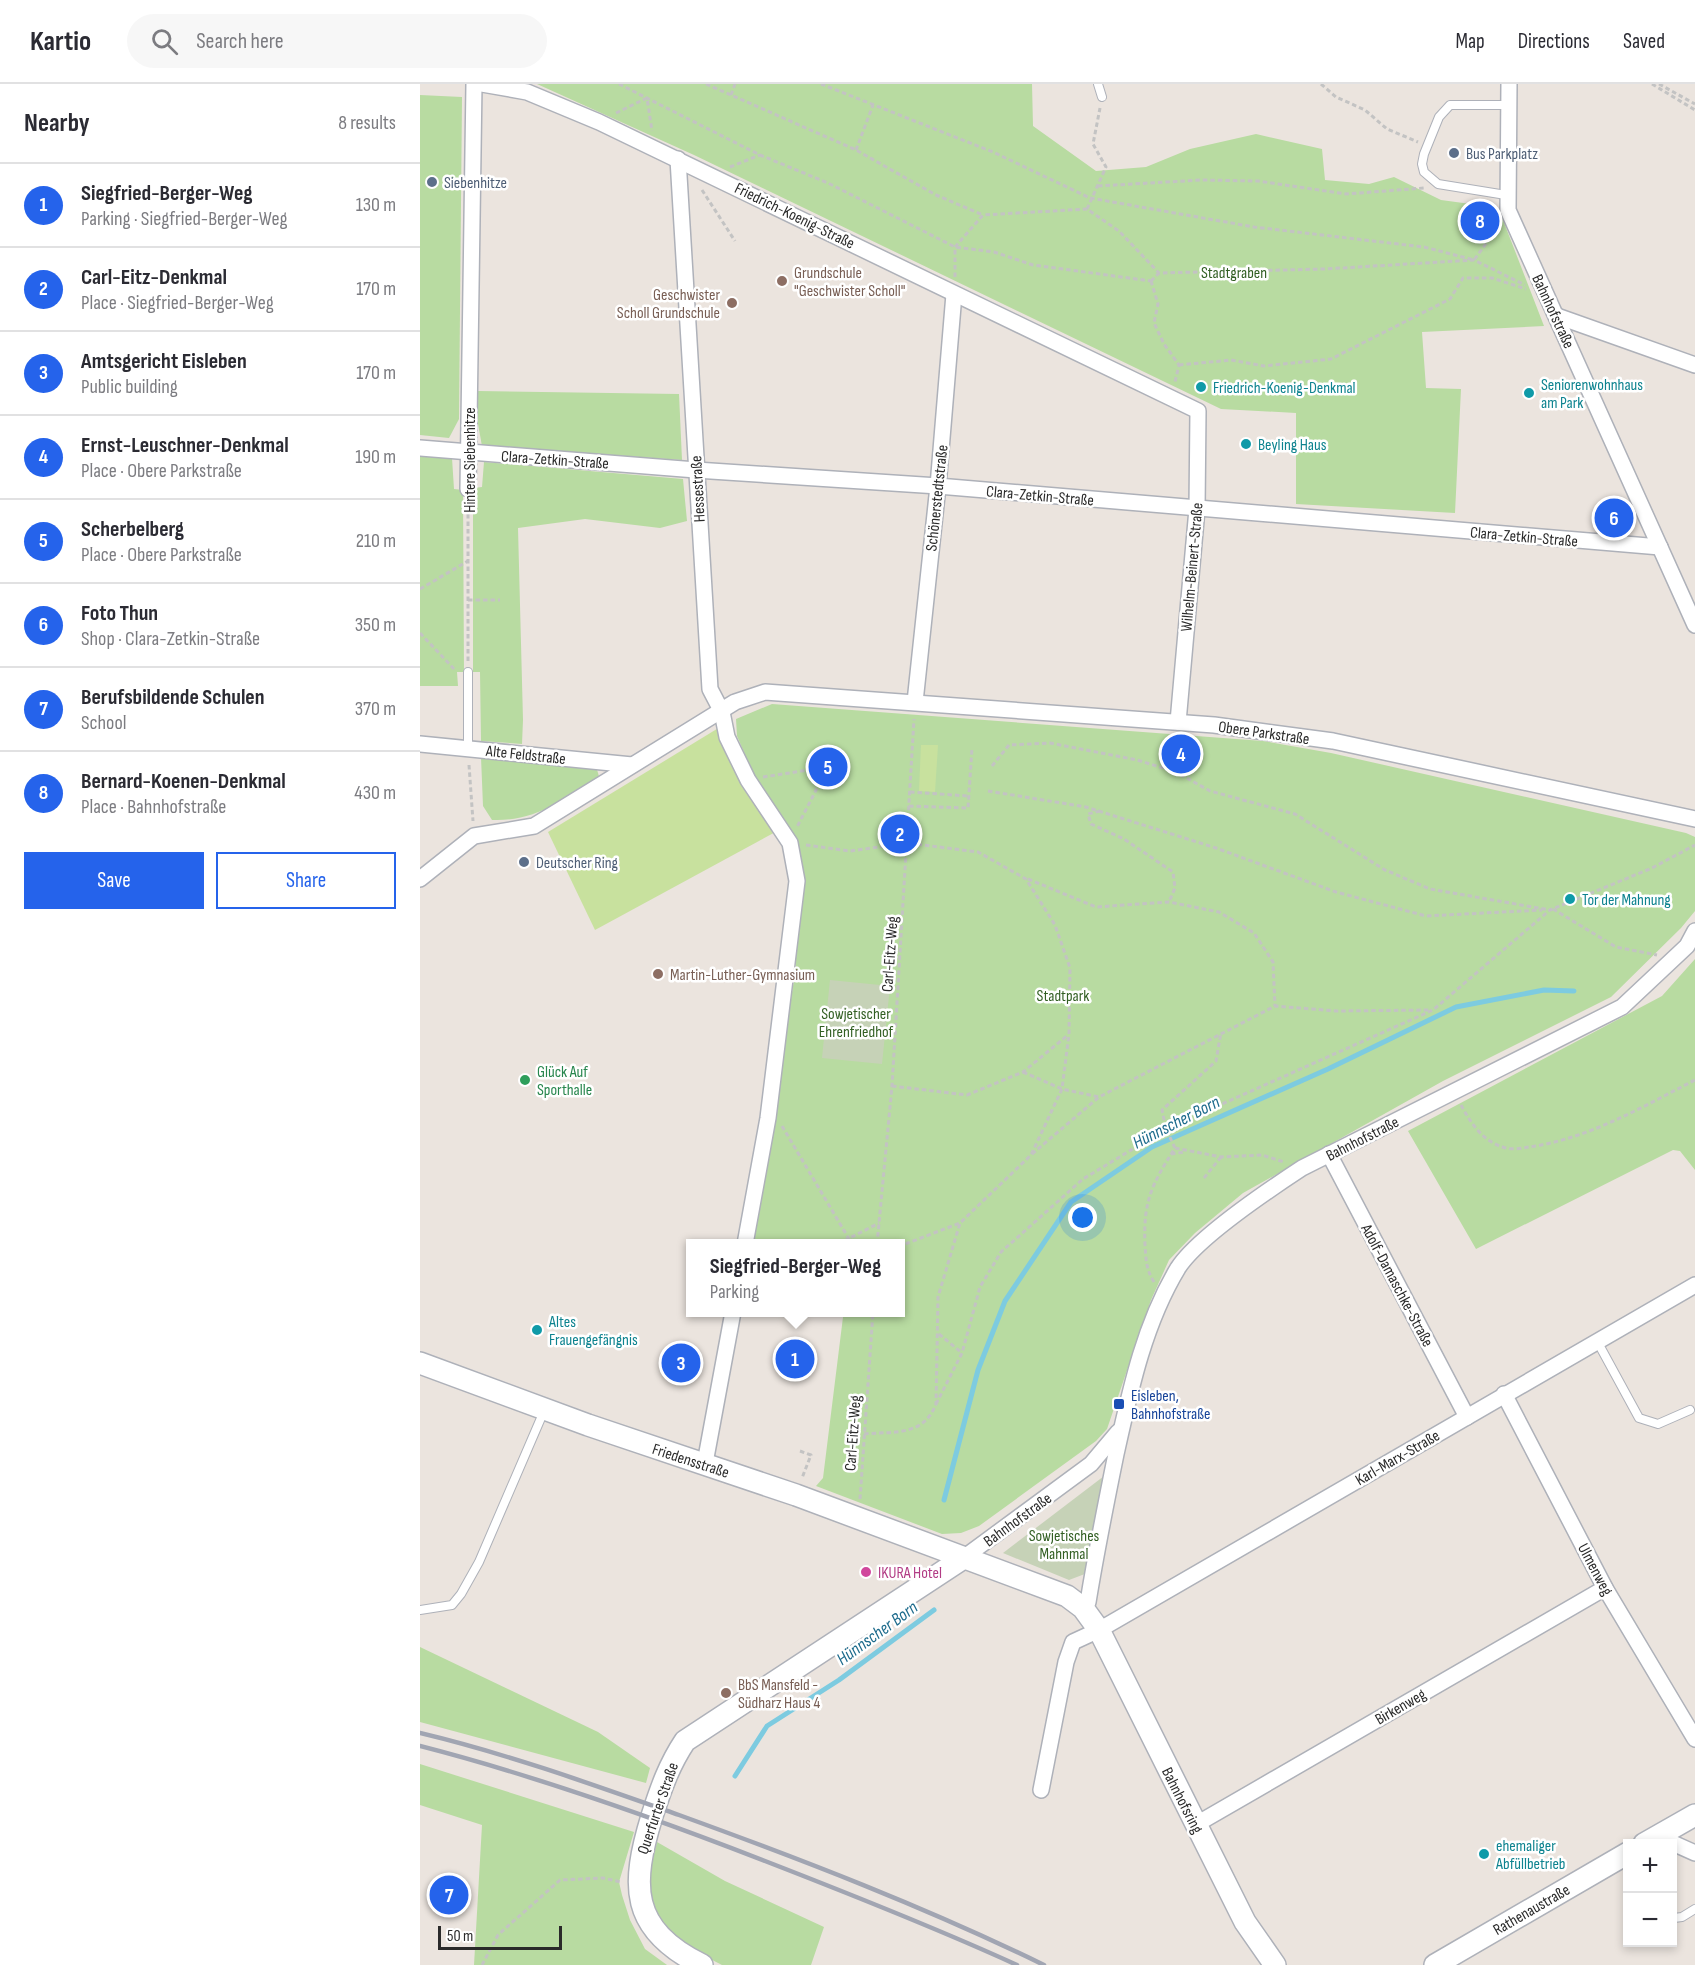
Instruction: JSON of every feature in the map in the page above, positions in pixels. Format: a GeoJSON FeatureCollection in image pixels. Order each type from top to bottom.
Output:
{"type":"FeatureCollection","features":[{"type":"Feature","properties":{"kind":"main road","name":"Friedensstraße"},"geometry":{"type":"LineString","coordinates":[[420,1363],[545,1409],[796,1495],[962,1559]]}},
{"type":"Feature","properties":{"kind":"main road","name":"Bahnhofsring"},"geometry":{"type":"LineString","coordinates":[[962,1559],[1067,1596],[1083,1608],[1099,1630],[1245,1922],[1275,1965]]}},
{"type":"Feature","properties":{"kind":"main road","name":"Querfurter Straße"},"geometry":{"type":"LineString","coordinates":[[702,1965],[674,1949],[662,1937],[641,1902],[637,1883],[642,1850],[670,1763],[685,1741],[962,1559]]}},
{"type":"Feature","properties":{"kind":"main road"},"geometry":{"type":"LineString","coordinates":[[1652,1839],[1695,1815]]}},
{"type":"Feature","properties":{"kind":"main road","name":"Rathenaustraße"},"geometry":{"type":"LineString","coordinates":[[1435,1965],[1623,1856]]}},
{"type":"Feature","properties":{"kind":"street","name":"Hintere Siebenhitze"},"geometry":{"type":"LineString","coordinates":[[468,489],[474,84]]}},
{"type":"Feature","properties":{"kind":"street","name":"Friedrich-Koenig-Straße"},"geometry":{"type":"LineString","coordinates":[[482,84],[527,92],[655,147],[1198,411]]}},
{"type":"Feature","properties":{"kind":"street","name":"Bahnhofstraße"},"geometry":{"type":"LineString","coordinates":[[1509,84],[1506,195],[1509,213],[1695,625]]}},
{"type":"Feature","properties":{"kind":"street","name":"Hessestraße"},"geometry":{"type":"LineString","coordinates":[[678,159],[710,689],[722,712],[727,737],[748,780],[790,843]]}},
{"type":"Feature","properties":{"kind":"street","name":"Schönerstedtstraße"},"geometry":{"type":"LineString","coordinates":[[915,702],[938,486],[954,294]]}},
{"type":"Feature","properties":{"kind":"street"},"geometry":{"type":"LineString","coordinates":[[1557,316],[1695,365]]}},
{"type":"Feature","properties":{"kind":"street","name":"Wilhelm-Beinert-Straße"},"geometry":{"type":"LineString","coordinates":[[1178,722],[1197,509],[1198,411]]}},
{"type":"Feature","properties":{"kind":"street","name":"Clara-Zetkin-Straße"},"geometry":{"type":"LineString","coordinates":[[420,448],[938,486],[1659,547]]}},
{"type":"Feature","properties":{"kind":"street","name":"Obere Parkstraße"},"geometry":{"type":"LineString","coordinates":[[722,712],[735,702],[765,692],[1178,722],[1333,741],[1695,819]]}},
{"type":"Feature","properties":{"kind":"street"},"geometry":{"type":"LineString","coordinates":[[420,879],[474,836],[534,826],[722,712]]}},
{"type":"Feature","properties":{"kind":"street","name":"Alte Feldstraße"},"geometry":{"type":"LineString","coordinates":[[420,744],[632,765]]}},
{"type":"Feature","properties":{"kind":"street"},"geometry":{"type":"LineString","coordinates":[[747,1239],[769,1104],[797,881],[790,843]]}},
{"type":"Feature","properties":{"kind":"street","name":"Bahnhofstraße"},"geometry":{"type":"LineString","coordinates":[[1083,1608],[1088,1602],[1122,1427],[1137,1366],[1159,1306],[1179,1267],[1210,1236],[1274,1186],[1302,1168],[1622,1006],[1687,946],[1695,932]]}},
{"type":"Feature","properties":{"kind":"street","name":"Adolf-Damaschke-Straße"},"geometry":{"type":"LineString","coordinates":[[1329,1154],[1467,1417]]}},
{"type":"Feature","properties":{"kind":"street","name":"Karl-Marx-Straße"},"geometry":{"type":"LineString","coordinates":[[1099,1630],[1695,1285]]}},
{"type":"Feature","properties":{"kind":"street"},"geometry":{"type":"LineString","coordinates":[[705,1463],[732,1317]]}},
{"type":"Feature","properties":{"kind":"street","name":"Ulmenweg"},"geometry":{"type":"LineString","coordinates":[[1504,1394],[1605,1588],[1695,1739]]}},
{"type":"Feature","properties":{"kind":"street","name":"Bahnhofstraße"},"geometry":{"type":"LineString","coordinates":[[962,1559],[1091,1464],[1122,1427]]}},
{"type":"Feature","properties":{"kind":"street","name":"Birkenweg"},"geometry":{"type":"LineString","coordinates":[[1195,1824],[1605,1588]]}},
{"type":"Feature","properties":{"kind":"street"},"geometry":{"type":"LineString","coordinates":[[1041,1790],[1066,1662],[1073,1642],[1099,1630]]}},
{"type":"Feature","properties":{"kind":"street"},"geometry":{"type":"LineString","coordinates":[[1677,1847],[1695,1852]]}},
{"type":"Feature","properties":{"kind":"lane"},"geometry":{"type":"LineString","coordinates":[[1098,84],[1102,97]]}},
{"type":"Feature","properties":{"kind":"lane"},"geometry":{"type":"LineString","coordinates":[[1506,195],[1434,182],[1424,172],[1422,160],[1439,117],[1449,105],[1508,105]]}},
{"type":"Feature","properties":{"kind":"lane"},"geometry":{"type":"LineString","coordinates":[[468,672],[468,748]]}},
{"type":"Feature","properties":{"kind":"lane"},"geometry":{"type":"LineString","coordinates":[[1597,1341],[1638,1418],[1658,1424],[1690,1410]]}},
{"type":"Feature","properties":{"kind":"lane"},"geometry":{"type":"LineString","coordinates":[[420,1610],[452,1605],[461,1594],[479,1562],[545,1409]]}},
{"type":"Feature","properties":{"kind":"lane"},"geometry":{"type":"LineString","coordinates":[[1677,1918],[1695,1909]]}},
{"type":"Feature","properties":{"kind":"path"},"geometry":{"type":"LineString","coordinates":[[620,84],[760,156],[828,183],[956,247],[994,252],[1034,265],[1151,281]]}},
{"type":"Feature","properties":{"kind":"path"},"geometry":{"type":"LineString","coordinates":[[706,84],[856,150],[936,195],[983,215],[1087,209],[1119,231],[1159,273]]}},
{"type":"Feature","properties":{"kind":"path"},"geometry":{"type":"LineString","coordinates":[[731,95],[735,84]]}},
{"type":"Feature","properties":{"kind":"path"},"geometry":{"type":"LineString","coordinates":[[821,84],[993,152],[1090,198],[1254,227],[1424,247],[1474,260],[1545,295]]}},
{"type":"Feature","properties":{"kind":"path"},"geometry":{"type":"LineString","coordinates":[[1321,84],[1340,99],[1363,109],[1387,129],[1427,146]]}},
{"type":"Feature","properties":{"kind":"path"},"geometry":{"type":"LineString","coordinates":[[1652,84],[1695,110]]}},
{"type":"Feature","properties":{"kind":"path"},"geometry":{"type":"LineString","coordinates":[[1659,84],[1695,104]]}},
{"type":"Feature","properties":{"kind":"path"},"geometry":{"type":"LineString","coordinates":[[1087,209],[1090,198],[1106,167],[1093,144],[1102,97]]}},
{"type":"Feature","properties":{"kind":"path"},"geometry":{"type":"LineString","coordinates":[[599,122],[646,98]]}},
{"type":"Feature","properties":{"kind":"path"},"geometry":{"type":"LineString","coordinates":[[646,98],[655,147]]}},
{"type":"Feature","properties":{"kind":"path"},"geometry":{"type":"LineString","coordinates":[[856,150],[873,105]]}},
{"type":"Feature","properties":{"kind":"path"},"geometry":{"type":"LineString","coordinates":[[712,175],[760,156]]}},
{"type":"Feature","properties":{"kind":"path"},"geometry":{"type":"LineString","coordinates":[[1098,186],[1212,180],[1258,182],[1346,194],[1448,186]]}},
{"type":"Feature","properties":{"kind":"path"},"geometry":{"type":"LineString","coordinates":[[716,212],[735,241]]}},
{"type":"Feature","properties":{"kind":"path"},"geometry":{"type":"LineString","coordinates":[[1151,281],[1159,273],[1303,270],[1474,260],[1509,213]]}},
{"type":"Feature","properties":{"kind":"path"},"geometry":{"type":"LineString","coordinates":[[954,294],[956,247],[983,215]]}},
{"type":"Feature","properties":{"kind":"path"},"geometry":{"type":"LineString","coordinates":[[1179,365],[1231,360],[1264,366],[1331,359],[1450,299],[1463,278],[1492,278],[1545,295]]}},
{"type":"Feature","properties":{"kind":"path"},"geometry":{"type":"LineString","coordinates":[[1151,281],[1158,304],[1154,322],[1164,344],[1179,365]]}},
{"type":"Feature","properties":{"kind":"path"},"geometry":{"type":"LineString","coordinates":[[1174,383],[1179,365]]}},
{"type":"Feature","properties":{"kind":"path","name":"Hintere Siebenhitze"},"geometry":{"type":"LineString","coordinates":[[468,489],[468,672]]}},
{"type":"Feature","properties":{"kind":"path"},"geometry":{"type":"LineString","coordinates":[[420,589],[468,561]]}},
{"type":"Feature","properties":{"kind":"path"},"geometry":{"type":"LineString","coordinates":[[468,600],[500,600]]}},
{"type":"Feature","properties":{"kind":"path"},"geometry":{"type":"LineString","coordinates":[[420,633],[468,682]]}},
{"type":"Feature","properties":{"kind":"path","name":"Carl-Eitz-Weg"},"geometry":{"type":"LineString","coordinates":[[877,1239],[892,1086],[915,702]]}},
{"type":"Feature","properties":{"kind":"path"},"geometry":{"type":"LineString","coordinates":[[1176,772],[1178,722]]}},
{"type":"Feature","properties":{"kind":"path"},"geometry":{"type":"LineString","coordinates":[[993,766],[1009,744],[1050,743],[1137,760],[1176,772],[1210,791],[1295,814],[1385,870],[1430,889],[1552,909],[1616,947],[1674,958]]}},
{"type":"Feature","properties":{"kind":"path"},"geometry":{"type":"LineString","coordinates":[[468,748],[474,836]]}},
{"type":"Feature","properties":{"kind":"path"},"geometry":{"type":"LineString","coordinates":[[909,806],[968,808],[972,748]]}},
{"type":"Feature","properties":{"kind":"path"},"geometry":{"type":"LineString","coordinates":[[748,780],[828,767],[790,843],[850,851],[908,843],[978,852],[1026,879],[1096,907],[1169,902],[1219,912],[1254,933],[1273,962],[1275,1006]]}},
{"type":"Feature","properties":{"kind":"path"},"geometry":{"type":"LineString","coordinates":[[988,791],[1028,796],[1100,811],[1216,848],[1336,892],[1426,916],[1552,909]]}},
{"type":"Feature","properties":{"kind":"path"},"geometry":{"type":"LineString","coordinates":[[910,792],[969,796]]}},
{"type":"Feature","properties":{"kind":"path"},"geometry":{"type":"LineString","coordinates":[[1100,811],[1088,814],[1091,824],[1124,839],[1173,872],[1175,888],[1169,902]]}},
{"type":"Feature","properties":{"kind":"path"},"geometry":{"type":"LineString","coordinates":[[864,1434],[915,1430],[931,1418],[962,1353],[980,1287],[1001,1252],[1083,1179],[1166,1129],[1433,1010],[1552,909],[1652,868],[1695,845]]}},
{"type":"Feature","properties":{"kind":"path"},"geometry":{"type":"LineString","coordinates":[[1026,879],[1054,925],[1070,968],[1069,1034],[1062,1089],[1031,1155]]}},
{"type":"Feature","properties":{"kind":"path"},"geometry":{"type":"LineString","coordinates":[[905,1244],[960,1223],[1031,1155],[1099,1097],[1275,1006],[1336,1011],[1433,1010]]}},
{"type":"Feature","properties":{"kind":"path"},"geometry":{"type":"LineString","coordinates":[[1221,1032],[1216,1061],[1162,1110],[1166,1129],[1175,1148],[1185,1152],[1221,1157],[1262,1155],[1302,1168]]}},
{"type":"Feature","properties":{"kind":"path"},"geometry":{"type":"LineString","coordinates":[[892,1086],[967,1095],[1023,1072],[1069,1034]]}},
{"type":"Feature","properties":{"kind":"path"},"geometry":{"type":"LineString","coordinates":[[1023,1072],[1062,1089],[1099,1097]]}},
{"type":"Feature","properties":{"kind":"path"},"geometry":{"type":"LineString","coordinates":[[1459,1101],[1473,1126],[1488,1140],[1508,1149],[1552,1144],[1610,1123],[1695,1080]]}},
{"type":"Feature","properties":{"kind":"path"},"geometry":{"type":"LineString","coordinates":[[769,1104],[848,1238],[879,1223]]}},
{"type":"Feature","properties":{"kind":"path"},"geometry":{"type":"LineString","coordinates":[[1157,1287],[1146,1269],[1144,1215],[1155,1179],[1175,1148]]}},
{"type":"Feature","properties":{"kind":"path"},"geometry":{"type":"LineString","coordinates":[[1171,1154],[1185,1152]]}},
{"type":"Feature","properties":{"kind":"path"},"geometry":{"type":"LineString","coordinates":[[1204,1178],[1221,1157]]}},
{"type":"Feature","properties":{"kind":"path"},"geometry":{"type":"LineString","coordinates":[[936,1404],[938,1297],[960,1223]]}},
{"type":"Feature","properties":{"kind":"path","name":"Carl-Eitz-Weg"},"geometry":{"type":"LineString","coordinates":[[861,1519],[864,1434],[873,1317]]}},
{"type":"Feature","properties":{"kind":"path"},"geometry":{"type":"LineString","coordinates":[[939,1334],[962,1353]]}},
{"type":"Feature","properties":{"kind":"path"},"geometry":{"type":"LineString","coordinates":[[796,1495],[811,1455],[800,1451]]}},
{"type":"Feature","properties":{"kind":"path"},"geometry":{"type":"LineString","coordinates":[[482,1965],[498,1935],[560,1880],[603,1878],[637,1883]]}},
{"type":"Feature","properties":{"kind":"green space","name":"Stadtgraben"},"geometry":{"type":"Polygon","coordinates":[[[537,84],[1032,84],[1033,126],[1096,171],[1146,167],[1190,149],[1256,134],[1322,149],[1325,180],[1369,184],[1394,177],[1441,200],[1493,207],[1503,220],[1544,326],[1422,332],[1426,388],[1461,389],[1455,513],[1296,504],[1296,413],[1221,409],[694,155],[537,84]]]}},
{"type":"Feature","properties":{"kind":"green space"},"geometry":{"type":"Polygon","coordinates":[[[420,95],[462,97],[459,419],[449,438],[420,435],[420,95]]]}},
{"type":"Feature","properties":{"kind":"green space"},"geometry":{"type":"Polygon","coordinates":[[[478,391],[679,394],[682,460],[482,446],[478,424],[478,391]]]}},
{"type":"Feature","properties":{"kind":"green space"},"geometry":{"type":"Polygon","coordinates":[[[420,454],[452,458],[454,489],[463,490],[464,672],[457,672],[458,686],[420,686],[420,454]]]}},
{"type":"Feature","properties":{"kind":"green space"},"geometry":{"type":"Polygon","coordinates":[[[484,462],[683,479],[687,521],[660,528],[585,519],[518,528],[522,744],[481,741],[480,672],[473,672],[473,488],[482,487],[484,462]]]}},
{"type":"Feature","properties":{"kind":"green space","name":"Stadtpark"},"geometry":{"type":"Polygon","coordinates":[[[772,704],[1263,741],[1331,753],[1686,833],[1695,837],[1695,911],[1681,928],[1611,997],[1443,1081],[1243,1193],[1195,1233],[1169,1260],[1151,1300],[1107,1429],[1096,1441],[979,1526],[961,1533],[942,1534],[816,1486],[823,1478],[843,1317],[905,1317],[905,1239],[752,1239],[795,974],[800,882],[737,736],[736,719],[772,704]]]}},
{"type":"Feature","properties":{"kind":"green space"},"geometry":{"type":"Polygon","coordinates":[[[725,724],[781,829],[595,930],[548,832],[725,724]]]}},
{"type":"Feature","properties":{"kind":"green space"},"geometry":{"type":"Polygon","coordinates":[[[921,745],[938,745],[935,792],[919,791],[921,745]]]}},
{"type":"Feature","properties":{"kind":"green space"},"geometry":{"type":"Polygon","coordinates":[[[481,757],[596,766],[600,780],[549,808],[507,820],[492,820],[483,806],[481,757]]]}},
{"type":"Feature","properties":{"kind":"green space"},"geometry":{"type":"Polygon","coordinates":[[[1695,959],[1695,1170],[1680,1151],[1673,1150],[1476,1249],[1408,1131],[1662,996],[1695,959]]]}},
{"type":"Feature","properties":{"kind":"green space","name":"Sowjetischer Ehrenfriedhof"},"geometry":{"type":"Polygon","coordinates":[[[830,980],[890,986],[882,1064],[822,1058],[830,980]]]}},
{"type":"Feature","properties":{"kind":"green space","name":"Sowjetisches Mahnmal"},"geometry":{"type":"Polygon","coordinates":[[[1108,1473],[1090,1572],[1069,1580],[1003,1553],[1108,1473]]]}},
{"type":"Feature","properties":{"kind":"green space"},"geometry":{"type":"Polygon","coordinates":[[[420,1647],[598,1732],[650,1768],[646,1783],[420,1722],[420,1647]]]}},
{"type":"Feature","properties":{"kind":"green space"},"geometry":{"type":"Polygon","coordinates":[[[420,1764],[634,1832],[619,1882],[622,1895],[630,1920],[645,1949],[667,1965],[474,1965],[482,1825],[420,1805],[420,1764]]]}},
{"type":"Feature","properties":{"kind":"green space"},"geometry":{"type":"Polygon","coordinates":[[[657,1842],[725,1881],[824,1927],[811,1965],[722,1965],[683,1945],[658,1917],[646,1888],[657,1842]]]}},
{"type":"Feature","properties":{"kind":"waterway","name":"Hünnscher Born"},"geometry":{"type":"LineString","coordinates":[[944,1500],[978,1370],[1005,1301],[1071,1202],[1152,1147],[1328,1069],[1456,1007],[1544,990],[1574,991]]}},
{"type":"Feature","properties":{"kind":"waterway","name":"Hünnscher Born"},"geometry":{"type":"LineString","coordinates":[[735,1776],[767,1726],[839,1680],[934,1610]]}},
{"type":"Feature","properties":{"kind":"railway"},"geometry":{"type":"LineString","coordinates":[[420,1733],[486,1750],[551,1771],[725,1832],[909,1904],[1044,1965]]}},
{"type":"Feature","properties":{"kind":"railway"},"geometry":{"type":"LineString","coordinates":[[420,1746],[551,1784],[680,1829],[892,1911],[1017,1965]]}},
{"type":"Feature","properties":{"kind":"place","name":"Bus Parkplatz"},"geometry":{"type":"Point","coordinates":[1454,153]}},
{"type":"Feature","properties":{"kind":"place","name":"Siebenhitze"},"geometry":{"type":"Point","coordinates":[432,182]}},
{"type":"Feature","properties":{"kind":"place","name":"Bernard-Koenen-Denkmal"},"geometry":{"type":"Point","coordinates":[1480,221]}},
{"type":"Feature","properties":{"kind":"place","name":"Grundschule \"Geschwister Scholl\""},"geometry":{"type":"Point","coordinates":[782,281]}},
{"type":"Feature","properties":{"kind":"place","name":"Geschwister Scholl Grundschule"},"geometry":{"type":"Point","coordinates":[732,303]}},
{"type":"Feature","properties":{"kind":"place","name":"Friedrich-Koenig-Denkmal"},"geometry":{"type":"Point","coordinates":[1201,387]}},
{"type":"Feature","properties":{"kind":"place","name":"Seniorenwohnhaus am Park"},"geometry":{"type":"Point","coordinates":[1529,393]}},
{"type":"Feature","properties":{"kind":"place","name":"Beyling Haus"},"geometry":{"type":"Point","coordinates":[1246,444]}},
{"type":"Feature","properties":{"kind":"place","name":"Foto Thun"},"geometry":{"type":"Point","coordinates":[1614,518]}},
{"type":"Feature","properties":{"kind":"place","name":"Ernst-Leuschner-Denkmal"},"geometry":{"type":"Point","coordinates":[1181,754]}},
{"type":"Feature","properties":{"kind":"place","name":"Scherbelberg"},"geometry":{"type":"Point","coordinates":[828,767]}},
{"type":"Feature","properties":{"kind":"place","name":"Carl-Eitz-Denkmal"},"geometry":{"type":"Point","coordinates":[900,834]}},
{"type":"Feature","properties":{"kind":"place","name":"Deutscher Ring"},"geometry":{"type":"Point","coordinates":[524,862]}},
{"type":"Feature","properties":{"kind":"place","name":"Tor der Mahnung"},"geometry":{"type":"Point","coordinates":[1570,899]}},
{"type":"Feature","properties":{"kind":"place","name":"Martin-Luther-Gymnasium"},"geometry":{"type":"Point","coordinates":[658,974]}},
{"type":"Feature","properties":{"kind":"place","name":"Glück Auf Sporthalle"},"geometry":{"type":"Point","coordinates":[525,1080]}},
{"type":"Feature","properties":{"kind":"place","name":"Altes Frauengefängnis"},"geometry":{"type":"Point","coordinates":[537,1330]}},
{"type":"Feature","properties":{"kind":"place","name":"Siegfried-Berger-Weg"},"geometry":{"type":"Point","coordinates":[795,1359]}},
{"type":"Feature","properties":{"kind":"place","name":"Amtsgericht Eisleben"},"geometry":{"type":"Point","coordinates":[681,1363]}},
{"type":"Feature","properties":{"kind":"place","name":"Eisleben, Bahnhofstraße"},"geometry":{"type":"Point","coordinates":[1119,1404]}},
{"type":"Feature","properties":{"kind":"place","name":"IKURA Hotel"},"geometry":{"type":"Point","coordinates":[866,1572]}},
{"type":"Feature","properties":{"kind":"place","name":"BbS Mansfeld - Südharz Haus 4"},"geometry":{"type":"Point","coordinates":[726,1693]}},
{"type":"Feature","properties":{"kind":"place","name":"ehemaliger Abfüllbetrieb"},"geometry":{"type":"Point","coordinates":[1484,1854]}},
{"type":"Feature","properties":{"kind":"place","name":"Berufsbildende Schulen"},"geometry":{"type":"Point","coordinates":[449,1895]}}]}
